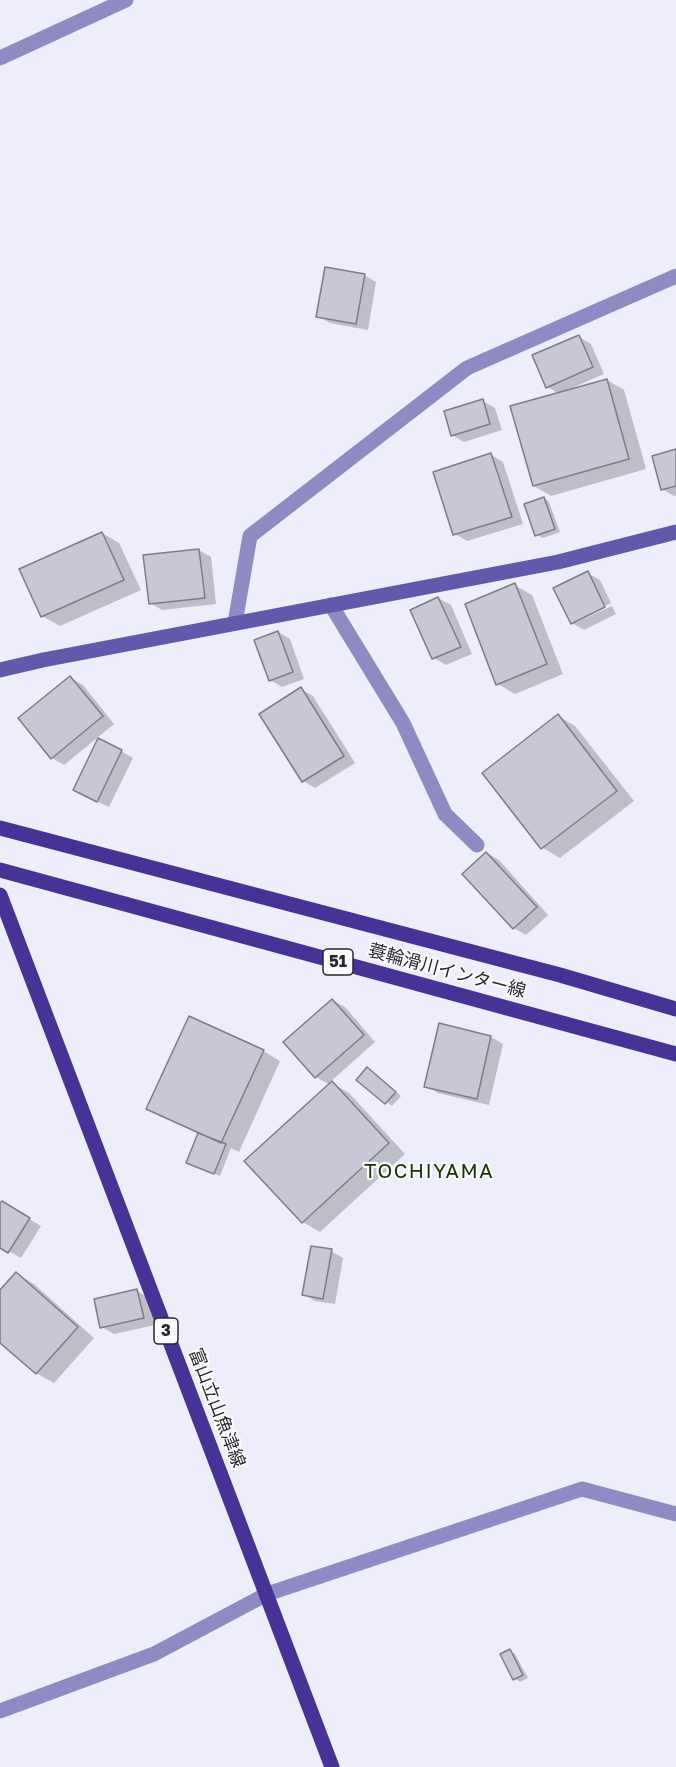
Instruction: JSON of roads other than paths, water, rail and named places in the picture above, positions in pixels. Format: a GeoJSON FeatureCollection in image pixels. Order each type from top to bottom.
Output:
{"type":"FeatureCollection","features":[{"type":"Feature","properties":{"kind":"main road","name":"蓑輪滑川インター線"},"geometry":{"type":"LineString","coordinates":[[0,828],[560,975],[676,1009]]}},
{"type":"Feature","properties":{"kind":"main road","name":"蓑輪滑川インター線"},"geometry":{"type":"LineString","coordinates":[[0,870],[676,1054]]}},
{"type":"Feature","properties":{"kind":"main road","name":"富山立山魚津線"},"geometry":{"type":"LineString","coordinates":[[0,895],[332,1767]]}},
{"type":"Feature","properties":{"kind":"street"},"geometry":{"type":"LineString","coordinates":[[0,58],[126,0]]}},
{"type":"Feature","properties":{"kind":"street"},"geometry":{"type":"LineString","coordinates":[[235,623],[250,536],[467,368],[676,276]]}},
{"type":"Feature","properties":{"kind":"street"},"geometry":{"type":"LineString","coordinates":[[0,670],[331,604],[558,562],[676,532]]}},
{"type":"Feature","properties":{"kind":"street"},"geometry":{"type":"LineString","coordinates":[[331,604],[403,723],[445,814],[477,845]]}},
{"type":"Feature","properties":{"kind":"street"},"geometry":{"type":"LineString","coordinates":[[0,1711],[154,1654],[267,1594],[582,1488],[676,1514]]}},
{"type":"Feature","properties":{"kind":"district","name":"TOCHIYAMA"},"geometry":{"type":"Point","coordinates":[429,1172]}}]}
